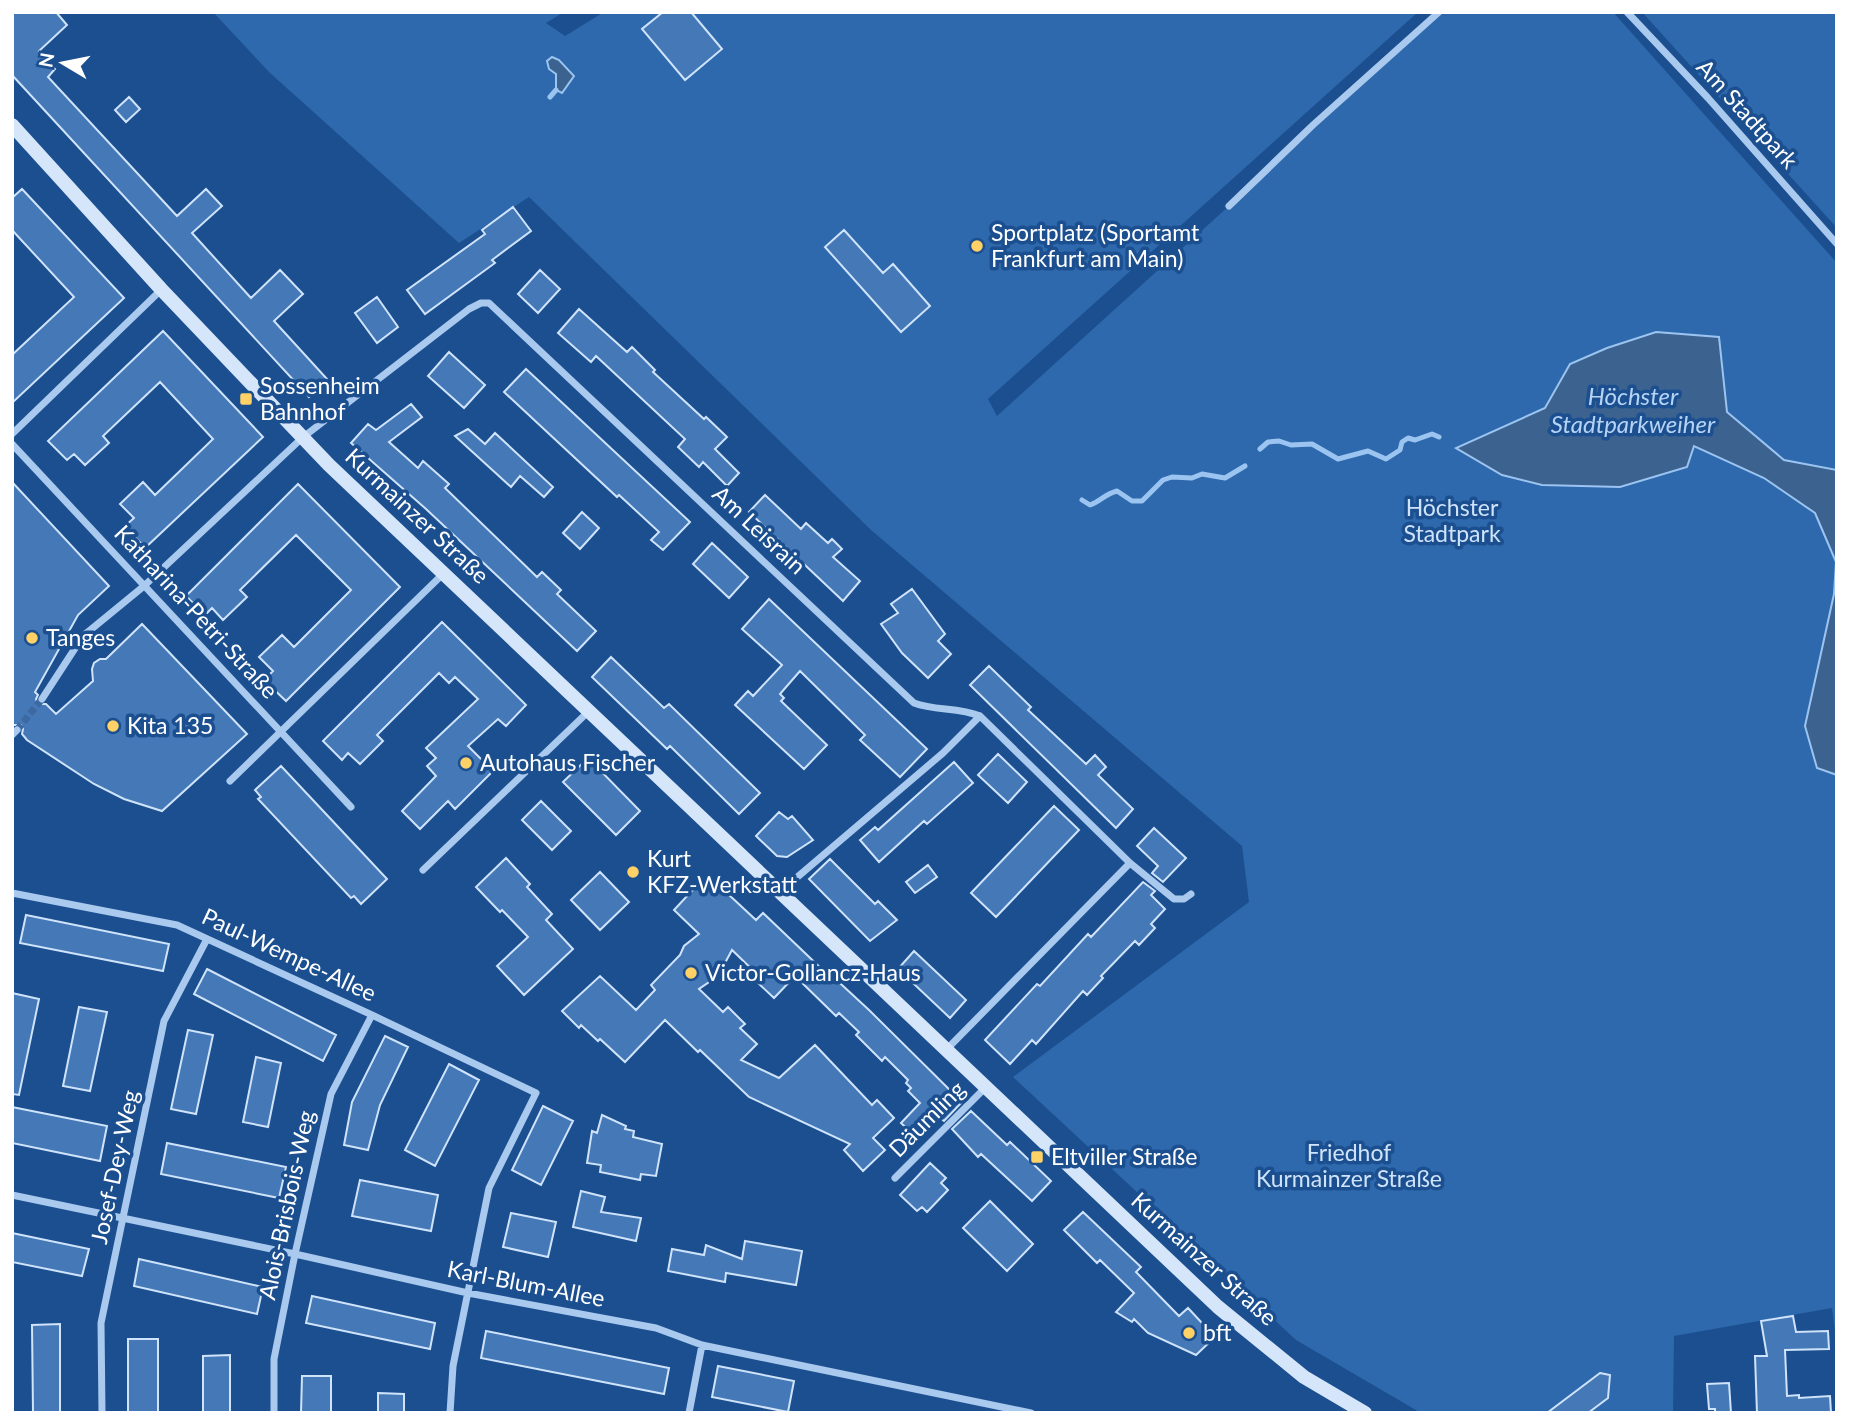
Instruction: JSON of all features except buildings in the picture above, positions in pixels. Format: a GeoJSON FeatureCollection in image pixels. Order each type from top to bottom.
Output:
{"type":"FeatureCollection","features":[{"type":"Feature","properties":{"kind":"main road","name":"Kurmainzer Straße"},"geometry":{"type":"LineString","coordinates":[[12,125],[302,438],[1218,1307],[1304,1377],[1365,1413]]}},
{"type":"Feature","properties":{"kind":"street"},"geometry":{"type":"LineString","coordinates":[[1229,206],[1313,125],[1439,12]]}},
{"type":"Feature","properties":{"kind":"street","name":"Am Stadtpark"},"geometry":{"type":"LineString","coordinates":[[1627,12],[1708,98],[1837,244]]}},
{"type":"Feature","properties":{"kind":"street"},"geometry":{"type":"LineString","coordinates":[[12,434],[162,289]]}},
{"type":"Feature","properties":{"kind":"street","name":"Am Leisrain"},"geometry":{"type":"LineString","coordinates":[[302,438],[469,309],[481,303],[489,303],[914,703],[967,711],[979,716]]}},
{"type":"Feature","properties":{"kind":"street"},"geometry":{"type":"LineString","coordinates":[[42,699],[83,636],[144,586],[302,438]]}},
{"type":"Feature","properties":{"kind":"street","name":"Katharina-Petri-Straße"},"geometry":{"type":"LineString","coordinates":[[12,444],[351,807]]}},
{"type":"Feature","properties":{"kind":"street"},"geometry":{"type":"LineString","coordinates":[[230,781],[445,573]]}},
{"type":"Feature","properties":{"kind":"street"},"geometry":{"type":"LineString","coordinates":[[423,870],[589,710]]}},
{"type":"Feature","properties":{"kind":"street"},"geometry":{"type":"LineString","coordinates":[[781,891],[943,753],[979,716],[1130,863],[1174,899],[1184,899],[1191,894]]}},
{"type":"Feature","properties":{"kind":"street"},"geometry":{"type":"LineString","coordinates":[[947,1049],[1130,863]]}},
{"type":"Feature","properties":{"kind":"street","name":"Paul-Wempe-Allee"},"geometry":{"type":"LineString","coordinates":[[12,893],[177,925],[536,1093],[489,1188],[468,1293]]}},
{"type":"Feature","properties":{"kind":"street","name":"Josef-Dey-Weg"},"geometry":{"type":"LineString","coordinates":[[102,1413],[101,1323],[164,1021],[207,939]]}},
{"type":"Feature","properties":{"kind":"street","name":"Alois-Brisbois-Weg"},"geometry":{"type":"LineString","coordinates":[[274,1413],[274,1359],[331,1094],[372,1015]]}},
{"type":"Feature","properties":{"kind":"street","name":"Däumling"},"geometry":{"type":"LineString","coordinates":[[895,1178],[986,1087]]}},
{"type":"Feature","properties":{"kind":"street","name":"Karl-Blum-Allee"},"geometry":{"type":"LineString","coordinates":[[12,1195],[468,1293],[656,1328],[702,1345],[1031,1413]]}},
{"type":"Feature","properties":{"kind":"street"},"geometry":{"type":"LineString","coordinates":[[450,1413],[453,1366],[468,1293]]}},
{"type":"Feature","properties":{"kind":"street"},"geometry":{"type":"LineString","coordinates":[[689,1413],[702,1345]]}},
{"type":"Feature","properties":{"kind":"green space","name":"Höchster Stadtpark"},"geometry":{"type":"Polygon","coordinates":[[[213,12],[564,12],[546,23],[565,36],[604,12],[1418,12],[988,399],[997,416],[1443,12],[1613,12],[1837,263],[1837,1347],[1832,1308],[1674,1336],[1673,1413],[1421,1413],[1296,1340],[1013,1077],[1249,902],[1242,846],[871,530],[529,197],[459,243],[269,72],[213,12]]]}},
{"type":"Feature","properties":{"kind":"green space"},"geometry":{"type":"Polygon","coordinates":[[[1642,12],[1837,12],[1837,228],[1642,12]]]}},
{"type":"Feature","properties":{"kind":"water"},"geometry":{"type":"Polygon","coordinates":[[[552,57],[559,60],[574,76],[562,93],[556,90],[556,74],[549,69],[547,61],[552,57]]]}},
{"type":"Feature","properties":{"kind":"water","name":"Höchster Stadtparkweiher"},"geometry":{"type":"Polygon","coordinates":[[[1656,332],[1719,337],[1727,412],[1784,460],[1837,470],[1837,775],[1817,768],[1805,726],[1834,594],[1836,562],[1815,513],[1764,478],[1694,446],[1687,467],[1620,487],[1542,485],[1502,475],[1456,448],[1545,408],[1570,364],[1656,332]]]}},
{"type":"Feature","properties":{"kind":"waterway"},"geometry":{"type":"LineString","coordinates":[[550,97],[556,90]]}},
{"type":"Feature","properties":{"kind":"waterway"},"geometry":{"type":"LineString","coordinates":[[1260,449],[1268,442],[1279,441],[1291,445],[1312,444],[1338,459],[1368,451],[1386,459],[1400,450],[1402,442],[1408,438],[1415,440],[1432,434],[1439,437]]}},
{"type":"Feature","properties":{"kind":"waterway"},"geometry":{"type":"LineString","coordinates":[[1082,500],[1090,505],[1117,491],[1132,501],[1142,501],[1163,480],[1172,477],[1192,478],[1202,474],[1225,478],[1245,466]]}},
{"type":"Feature","properties":{"kind":"tunnel"},"geometry":{"type":"LineString","coordinates":[[17,730],[42,699]]}},
{"type":"Feature","properties":{"kind":"place","name":"Sportplatz (Sportamt Frankfurt am Main)"},"geometry":{"type":"Point","coordinates":[977,246]}},
{"type":"Feature","properties":{"kind":"place","name":"Sossenheim Bahnhof"},"geometry":{"type":"Point","coordinates":[246,399]}},
{"type":"Feature","properties":{"kind":"place","name":"Tanges"},"geometry":{"type":"Point","coordinates":[32,638]}},
{"type":"Feature","properties":{"kind":"place","name":"Kita 135"},"geometry":{"type":"Point","coordinates":[113,726]}},
{"type":"Feature","properties":{"kind":"place","name":"Autohaus Fischer"},"geometry":{"type":"Point","coordinates":[466,763]}},
{"type":"Feature","properties":{"kind":"place","name":"Kurt KFZ-Werkstatt"},"geometry":{"type":"Point","coordinates":[633,872]}},
{"type":"Feature","properties":{"kind":"place","name":"Victor-Gollancz-Haus"},"geometry":{"type":"Point","coordinates":[691,973]}},
{"type":"Feature","properties":{"kind":"place","name":"Eltviller Straße"},"geometry":{"type":"Point","coordinates":[1037,1157]}},
{"type":"Feature","properties":{"kind":"place","name":"bft"},"geometry":{"type":"Point","coordinates":[1189,1333]}},
{"type":"Feature","properties":{"kind":"park label","name":"Friedhof Kurmainzer Straße"},"geometry":{"type":"Point","coordinates":[1349,1166]}}]}
